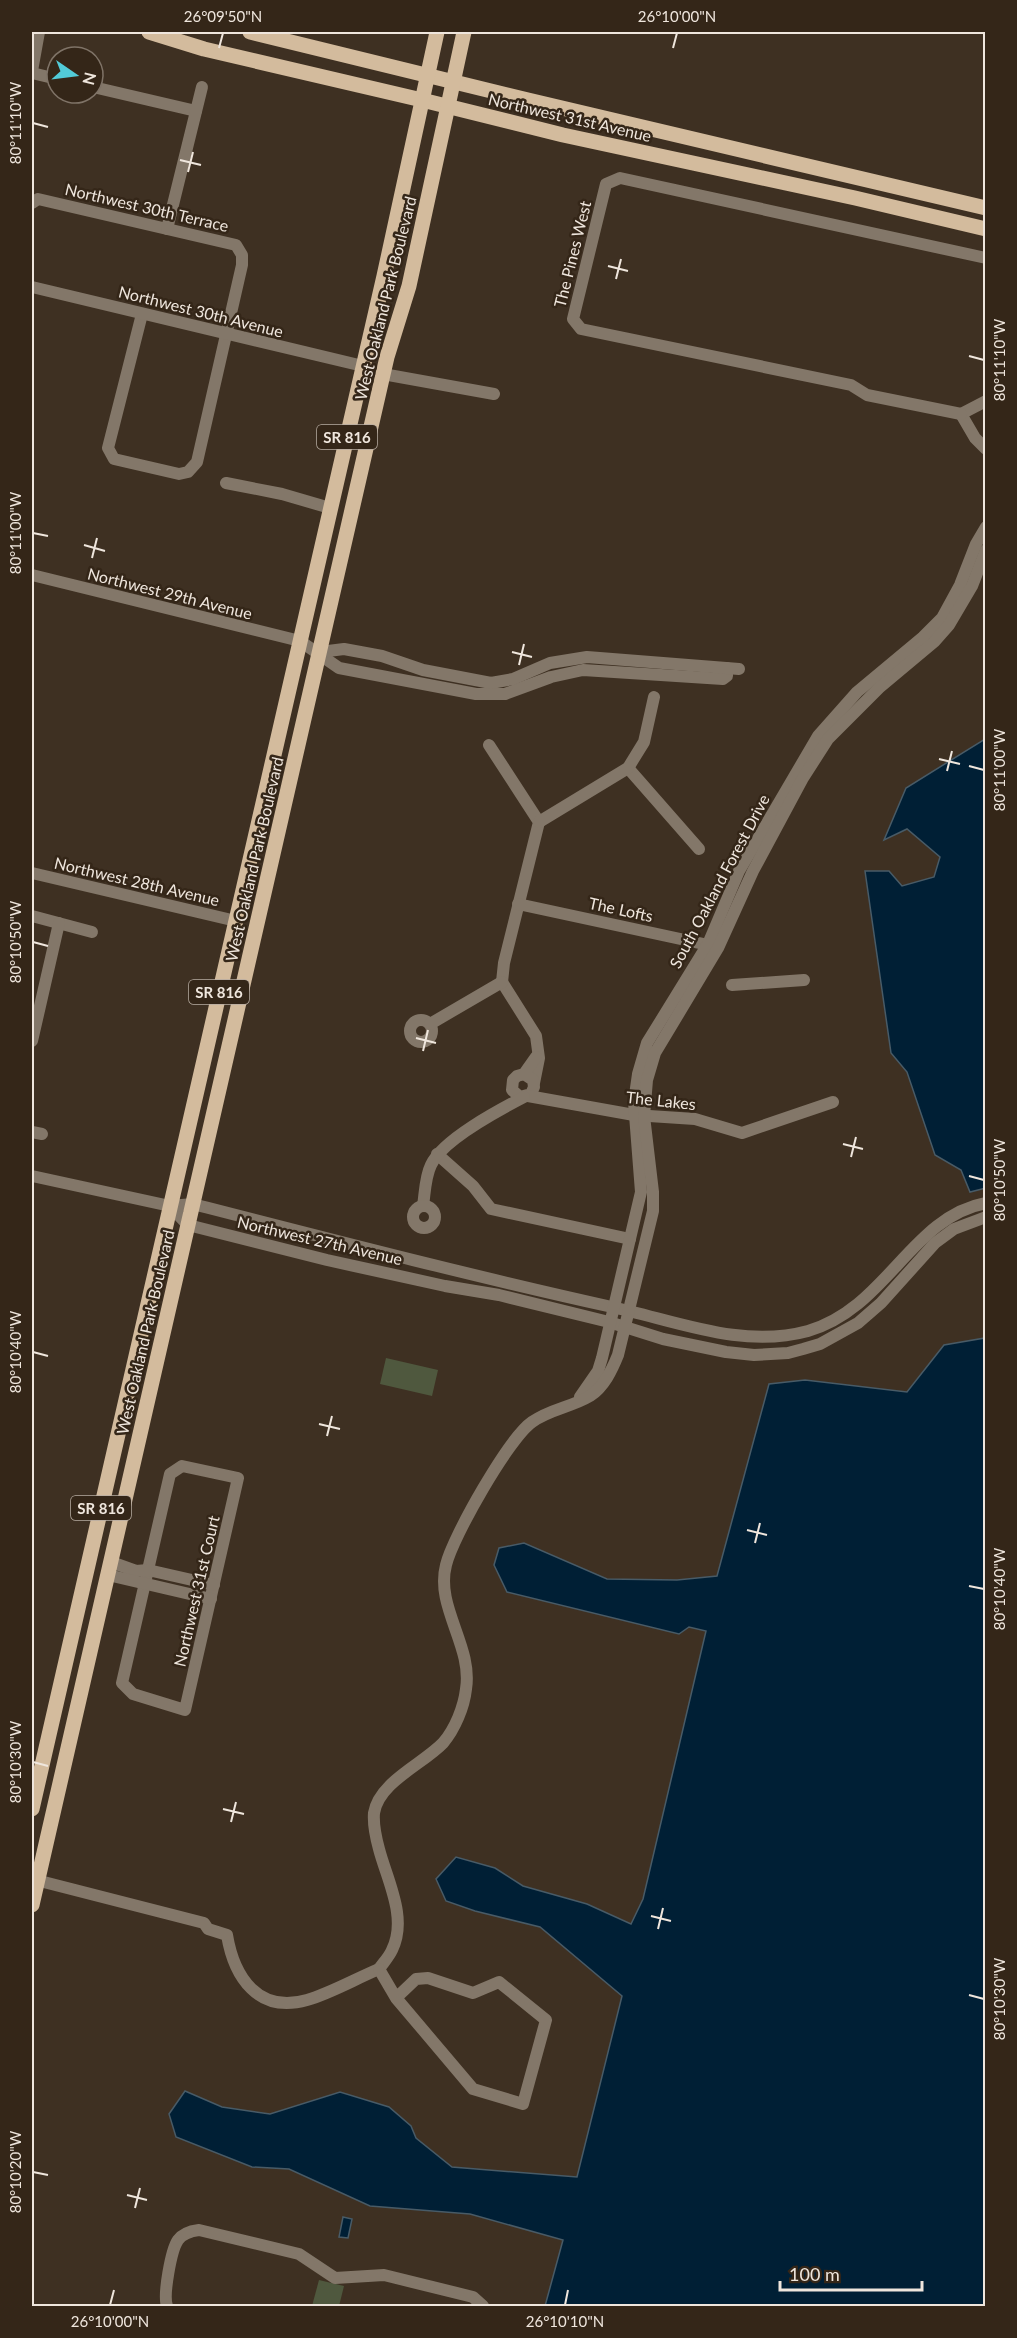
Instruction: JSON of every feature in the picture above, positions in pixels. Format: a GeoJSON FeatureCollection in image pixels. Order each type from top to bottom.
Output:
{"type":"FeatureCollection","features":[{"type":"Feature","properties":{"kind":"main road","name":"Northwest 31st Avenue"},"geometry":{"type":"LineString","coordinates":[[149,32],[204,49],[563,135],[855,198],[986,229]]}},
{"type":"Feature","properties":{"kind":"main road","name":"Northwest 31st Avenue"},"geometry":{"type":"LineString","coordinates":[[250,32],[986,208]]}},
{"type":"Feature","properties":{"kind":"main road","name":"West Oakland Park Boulevard"},"geometry":{"type":"LineString","coordinates":[[32,1809],[370,336],[437,32]]}},
{"type":"Feature","properties":{"kind":"main road","name":"West Oakland Park Boulevard"},"geometry":{"type":"LineString","coordinates":[[32,1905],[34,1879],[103,1596],[379,394],[409,286],[464,32]]}},
{"type":"Feature","properties":{"kind":"main road"},"geometry":{"type":"LineString","coordinates":[[370,336],[375,345],[376,360],[384,374]]}},
{"type":"Feature","properties":{"kind":"main road"},"geometry":{"type":"LineString","coordinates":[[363,366],[370,374],[370,383],[379,394]]}},
{"type":"Feature","properties":{"kind":"main road"},"geometry":{"type":"LineString","coordinates":[[245,883],[258,920]]}},
{"type":"Feature","properties":{"kind":"main road"},"geometry":{"type":"LineString","coordinates":[[236,921],[247,932],[252,947]]}},
{"type":"Feature","properties":{"kind":"main road"},"geometry":{"type":"LineString","coordinates":[[93,1542],[94,1560],[109,1569]]}},
{"type":"Feature","properties":{"kind":"main road"},"geometry":{"type":"LineString","coordinates":[[87,1568],[96,1574],[103,1596]]}},
{"type":"Feature","properties":{"kind":"street"},"geometry":{"type":"LineString","coordinates":[[32,72],[39,32]]}},
{"type":"Feature","properties":{"kind":"street"},"geometry":{"type":"LineString","coordinates":[[167,229],[202,87]]}},
{"type":"Feature","properties":{"kind":"street"},"geometry":{"type":"LineString","coordinates":[[105,90],[196,111]]}},
{"type":"Feature","properties":{"kind":"street","name":"The Pines West"},"geometry":{"type":"LineString","coordinates":[[961,414],[867,395],[851,385],[581,329],[573,319],[606,184],[620,178],[986,258]]}},
{"type":"Feature","properties":{"kind":"street","name":"Northwest 30th Terrace"},"geometry":{"type":"LineString","coordinates":[[35,201],[236,245],[242,255],[242,265],[226,334]]}},
{"type":"Feature","properties":{"kind":"street","name":"Northwest 30th Avenue"},"geometry":{"type":"LineString","coordinates":[[32,287],[363,366]]}},
{"type":"Feature","properties":{"kind":"street"},"geometry":{"type":"LineString","coordinates":[[141,314],[108,448],[114,459],[179,474],[188,471],[197,462],[226,334]]}},
{"type":"Feature","properties":{"kind":"street"},"geometry":{"type":"LineString","coordinates":[[384,374],[494,394]]}},
{"type":"Feature","properties":{"kind":"street"},"geometry":{"type":"LineString","coordinates":[[986,401],[961,414],[975,438],[986,449]]}},
{"type":"Feature","properties":{"kind":"street"},"geometry":{"type":"LineString","coordinates":[[226,483],[282,494],[330,508]]}},
{"type":"Feature","properties":{"kind":"street","name":"South Oakland Forest Drive"},"geometry":{"type":"LineString","coordinates":[[831,729],[857,693],[924,638],[942,618],[960,585],[976,544],[986,527]]}},
{"type":"Feature","properties":{"kind":"street","name":"South Oakland Forest Drive"},"geometry":{"type":"LineString","coordinates":[[379,1969],[392,1950],[396,1939],[397,1916],[375,1835],[374,1812],[388,1787],[444,1742],[457,1720],[467,1688],[467,1669],[443,1582],[446,1564],[474,1506],[516,1437],[530,1423],[543,1415],[590,1396],[600,1387],[615,1363],[626,1328],[653,1211],[653,1192],[635,1084],[647,1043],[713,946],[739,871],[766,835],[818,736],[831,729],[934,642],[949,625],[972,586],[986,550]]}},
{"type":"Feature","properties":{"kind":"street","name":"Northwest 29th Avenue"},"geometry":{"type":"LineString","coordinates":[[32,575],[300,641],[320,652],[339,668],[476,694],[495,695]]}},
{"type":"Feature","properties":{"kind":"street"},"geometry":{"type":"LineString","coordinates":[[320,652],[344,649],[382,656],[434,672],[477,681],[494,682],[513,679],[524,681]]}},
{"type":"Feature","properties":{"kind":"street"},"geometry":{"type":"LineString","coordinates":[[494,682],[495,695],[524,681],[550,663],[587,657],[733,669]]}},
{"type":"Feature","properties":{"kind":"street"},"geometry":{"type":"LineString","coordinates":[[423,1206],[428,1174],[437,1154],[455,1138],[506,1107],[527,1091],[539,1058],[532,1028],[502,982],[504,963],[539,822],[628,768],[644,742],[654,697]]}},
{"type":"Feature","properties":{"kind":"street"},"geometry":{"type":"LineString","coordinates":[[489,746],[539,822]]}},
{"type":"Feature","properties":{"kind":"street"},"geometry":{"type":"LineString","coordinates":[[628,768],[699,849]]}},
{"type":"Feature","properties":{"kind":"street","name":"Northwest 28th Avenue"},"geometry":{"type":"LineString","coordinates":[[32,873],[236,921]]}},
{"type":"Feature","properties":{"kind":"street","name":"The Lofts"},"geometry":{"type":"LineString","coordinates":[[518,904],[713,946]]}},
{"type":"Feature","properties":{"kind":"street"},"geometry":{"type":"LineString","coordinates":[[32,916],[92,933]]}},
{"type":"Feature","properties":{"kind":"street"},"geometry":{"type":"LineString","coordinates":[[32,1041],[59,924]]}},
{"type":"Feature","properties":{"kind":"street"},"geometry":{"type":"LineString","coordinates":[[732,984],[804,980]]}},
{"type":"Feature","properties":{"kind":"street"},"geometry":{"type":"LineString","coordinates":[[430,1024],[502,982]]}},
{"type":"Feature","properties":{"kind":"street"},"geometry":{"type":"LineString","coordinates":[[527,1091],[511,1087],[513,1080],[524,1074],[534,1062],[538,1050]]}},
{"type":"Feature","properties":{"kind":"street","name":"The Lakes"},"geometry":{"type":"LineString","coordinates":[[524,1074],[530,1077],[527,1091],[553,1100],[639,1116],[695,1119],[742,1133],[833,1101]]}},
{"type":"Feature","properties":{"kind":"street","name":"South Oakland Forest Drive"},"geometry":{"type":"LineString","coordinates":[[573,1402],[585,1392],[598,1371],[630,1239],[641,1184],[639,1116]]}},
{"type":"Feature","properties":{"kind":"street"},"geometry":{"type":"LineString","coordinates":[[437,1154],[473,1186],[491,1209],[630,1239]]}},
{"type":"Feature","properties":{"kind":"street"},"geometry":{"type":"LineString","coordinates":[[32,1176],[170,1206],[193,1204],[419,1262],[733,1335],[772,1337],[808,1331],[839,1319],[860,1303],[928,1234],[948,1218],[962,1210],[986,1203]]}},
{"type":"Feature","properties":{"kind":"street"},"geometry":{"type":"LineString","coordinates":[[170,1206],[188,1225]]}},
{"type":"Feature","properties":{"kind":"street","name":"Northwest 27th Avenue"},"geometry":{"type":"LineString","coordinates":[[188,1225],[327,1260],[445,1286],[499,1295],[609,1322],[663,1339],[740,1354],[776,1355],[803,1349],[834,1337],[858,1323],[881,1303],[935,1243],[962,1225],[986,1216]]}},
{"type":"Feature","properties":{"kind":"street","name":"Northwest 31st Court"},"geometry":{"type":"LineString","coordinates":[[145,1583],[122,1683],[133,1694],[185,1710],[238,1478],[182,1466],[170,1474],[148,1570]]}},
{"type":"Feature","properties":{"kind":"street"},"geometry":{"type":"LineString","coordinates":[[109,1569],[148,1570],[214,1585]]}},
{"type":"Feature","properties":{"kind":"street"},"geometry":{"type":"LineString","coordinates":[[109,1569],[145,1583],[211,1599]]}},
{"type":"Feature","properties":{"kind":"street"},"geometry":{"type":"LineString","coordinates":[[145,1583],[148,1570]]}},
{"type":"Feature","properties":{"kind":"street"},"geometry":{"type":"LineString","coordinates":[[34,1879],[204,1923],[208,1929],[227,1935],[230,1951],[240,1977],[251,1990],[267,2000],[287,2002],[306,2000],[379,1969],[396,1998],[473,2089],[523,2104],[546,2020],[499,1982],[473,1993],[428,1978],[416,1979],[396,1998]]}},
{"type":"Feature","properties":{"kind":"street"},"geometry":{"type":"LineString","coordinates":[[167,2307],[166,2287],[177,2241],[189,2232],[199,2230],[299,2254],[335,2278],[384,2275],[473,2297],[483,2307]]}},
{"type":"Feature","properties":{"kind":"green space"},"geometry":{"type":"Polygon","coordinates":[[[386,1358],[438,1370],[432,1396],[380,1384],[386,1358]]]}},
{"type":"Feature","properties":{"kind":"green space"},"geometry":{"type":"Polygon","coordinates":[[[319,2280],[344,2286],[339,2306],[312,2306],[319,2280]]]}},
{"type":"Feature","properties":{"kind":"water"},"geometry":{"type":"Polygon","coordinates":[[[985,739],[986,1188],[970,1192],[961,1170],[935,1155],[907,1072],[891,1053],[865,871],[889,871],[902,886],[934,877],[940,857],[907,829],[884,840],[906,788],[985,739]]]}},
{"type":"Feature","properties":{"kind":"water"},"geometry":{"type":"Polygon","coordinates":[[[985,1338],[985,2306],[545,2306],[563,2240],[470,2214],[370,2206],[289,2169],[252,2167],[176,2137],[169,2114],[185,2091],[222,2107],[270,2114],[340,2092],[389,2107],[411,2126],[416,2138],[452,2167],[577,2177],[622,1996],[540,1927],[475,1911],[446,1901],[436,1879],[456,1857],[495,1868],[523,1886],[587,1904],[631,1924],[643,1899],[706,1631],[689,1627],[679,1634],[507,1592],[494,1565],[499,1548],[524,1543],[607,1579],[677,1580],[717,1576],[769,1384],[805,1380],[907,1392],[944,1345],[985,1338]]]}},
{"type":"Feature","properties":{"kind":"water"},"geometry":{"type":"Polygon","coordinates":[[[343,2217],[352,2219],[348,2238],[339,2237],[343,2217]]]}}]}
